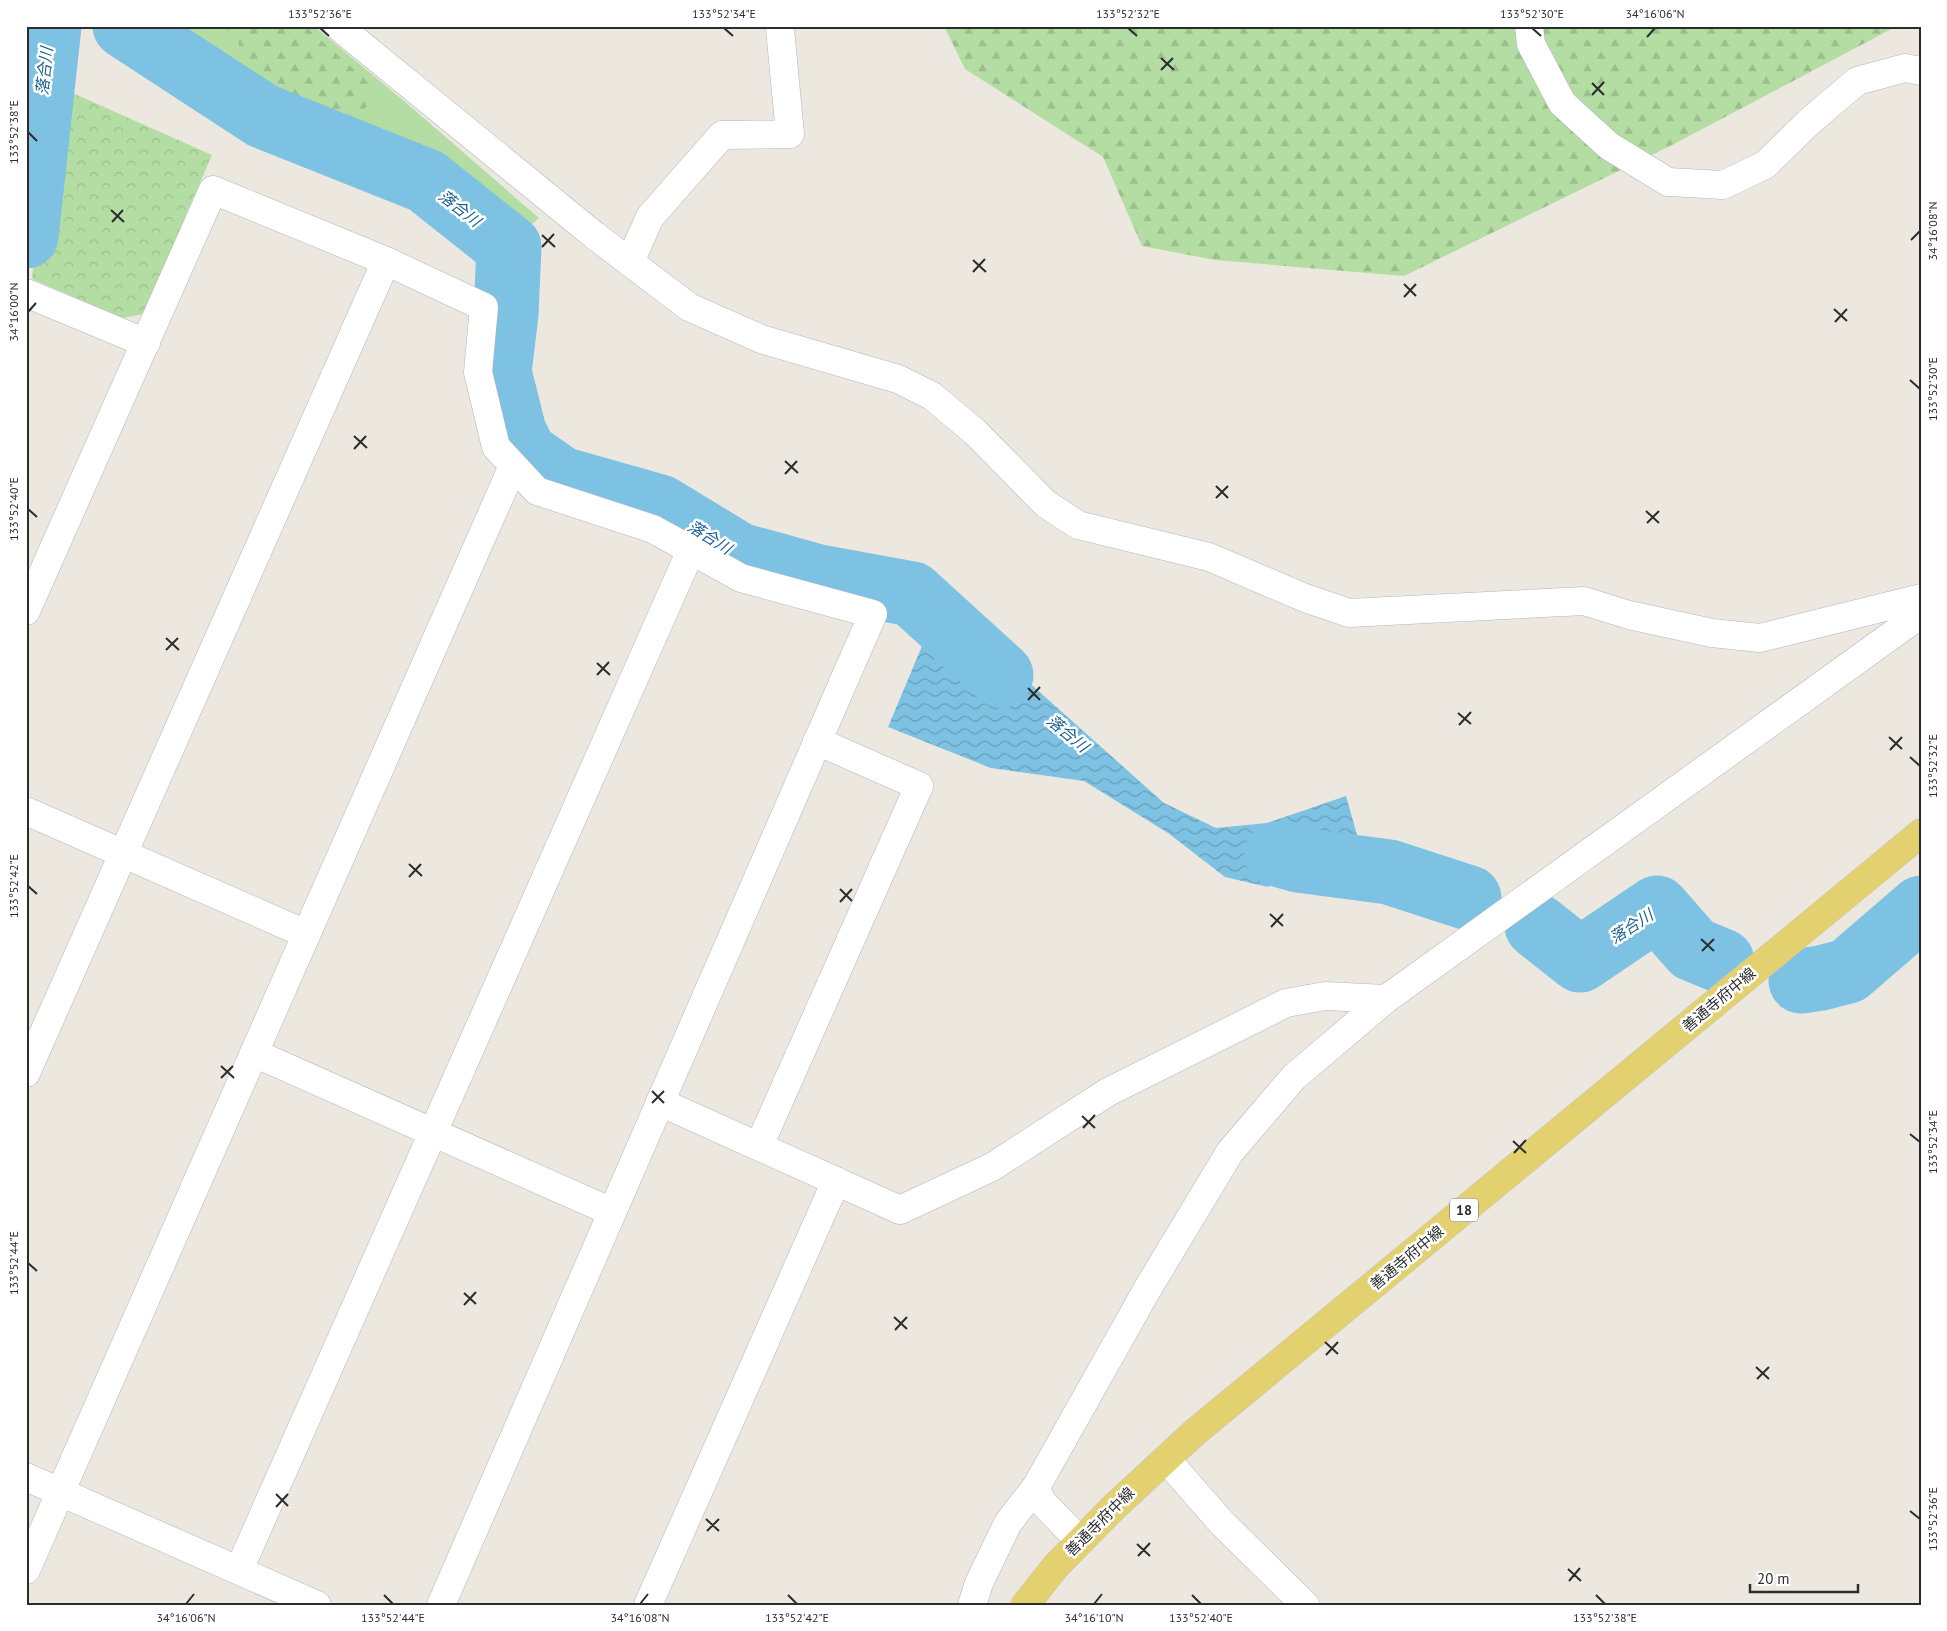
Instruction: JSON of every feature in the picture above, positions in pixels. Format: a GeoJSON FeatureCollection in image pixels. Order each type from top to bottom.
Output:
{"type":"FeatureCollection","features":[{"type":"Feature","properties":{"kind":"main road","name":"善通寺府中線"},"geometry":{"type":"LineString","coordinates":[[1025,1605],[1056,1566],[1114,1507],[1202,1427],[1921,833]]}},
{"type":"Feature","properties":{"kind":"street"},"geometry":{"type":"LineString","coordinates":[[338,26],[579,223],[689,307],[761,339],[898,379],[932,396],[975,432],[1046,504],[1078,524],[1209,557],[1305,598],[1349,613],[1584,601],[1630,615],[1712,633],[1760,638],[1921,598]]}},
{"type":"Feature","properties":{"kind":"street"},"geometry":{"type":"LineString","coordinates":[[1529,26],[1531,44],[1562,104],[1609,146],[1668,182],[1722,185],[1766,165],[1809,122],[1857,81],[1905,68],[1921,71]]}},
{"type":"Feature","properties":{"kind":"street"},"geometry":{"type":"LineString","coordinates":[[630,262],[650,217],[722,134],[790,134],[780,28]]}},
{"type":"Feature","properties":{"kind":"street"},"geometry":{"type":"LineString","coordinates":[[26,611],[213,190],[386,261],[484,307],[478,372],[496,447],[538,491],[653,529],[741,578],[873,614],[441,1605]]}},
{"type":"Feature","properties":{"kind":"street"},"geometry":{"type":"LineString","coordinates":[[26,1073],[386,261]]}},
{"type":"Feature","properties":{"kind":"street"},"geometry":{"type":"LineString","coordinates":[[36,296],[146,343]]}},
{"type":"Feature","properties":{"kind":"street"},"geometry":{"type":"LineString","coordinates":[[26,1570],[513,466]]}},
{"type":"Feature","properties":{"kind":"street"},"geometry":{"type":"LineString","coordinates":[[239,1570],[691,550]]}},
{"type":"Feature","properties":{"kind":"street"},"geometry":{"type":"LineString","coordinates":[[972,1605],[980,1583],[1008,1523],[1036,1486],[1148,1288],[1230,1152],[1294,1076],[1386,999],[1921,614]]}},
{"type":"Feature","properties":{"kind":"street"},"geometry":{"type":"LineString","coordinates":[[759,1146],[919,786],[817,741]]}},
{"type":"Feature","properties":{"kind":"street"},"geometry":{"type":"LineString","coordinates":[[26,811],[306,934]]}},
{"type":"Feature","properties":{"kind":"street"},"geometry":{"type":"LineString","coordinates":[[660,1102],[900,1210],[992,1167],[1108,1092],[1286,1003],[1325,996],[1386,999]]}},
{"type":"Feature","properties":{"kind":"street"},"geometry":{"type":"LineString","coordinates":[[254,1052],[612,1212]]}},
{"type":"Feature","properties":{"kind":"street"},"geometry":{"type":"LineString","coordinates":[[648,1605],[836,1181]]}},
{"type":"Feature","properties":{"kind":"street"},"geometry":{"type":"LineString","coordinates":[[1166,1459],[1221,1522],[1304,1605]]}},
{"type":"Feature","properties":{"kind":"street"},"geometry":{"type":"LineString","coordinates":[[26,1477],[317,1605]]}},
{"type":"Feature","properties":{"kind":"street"},"geometry":{"type":"LineString","coordinates":[[1036,1486],[1040,1501],[1080,1542]]}},
{"type":"Feature","properties":{"kind":"green space"},"geometry":{"type":"Polygon","coordinates":[[[26,26],[40,26],[26,150],[26,26]]]}},
{"type":"Feature","properties":{"kind":"green space"},"geometry":{"type":"Polygon","coordinates":[[[134,26],[314,26],[539,218],[513,241],[433,175],[259,104],[134,26]]]}},
{"type":"Feature","properties":{"kind":"green space"},"geometry":{"type":"Polygon","coordinates":[[[223,26],[305,26],[368,82],[373,103],[337,125],[244,77],[238,39],[223,26]]]}},
{"type":"Feature","properties":{"kind":"green space"},"geometry":{"type":"Polygon","coordinates":[[[944,26],[1897,26],[1672,145],[1404,276],[1215,260],[1142,246],[1103,157],[965,69],[944,26]]]}},
{"type":"Feature","properties":{"kind":"green space"},"geometry":{"type":"Polygon","coordinates":[[[48,82],[212,155],[143,314],[123,318],[32,279],[48,82]]]}},
{"type":"Feature","properties":{"kind":"water"},"geometry":{"type":"Polygon","coordinates":[[[938,608],[962,623],[1164,803],[1216,828],[1267,823],[1346,796],[1372,888],[1299,871],[1268,887],[1225,877],[1168,833],[1084,781],[991,768],[888,727],[938,608]]]}},
{"type":"Feature","properties":{"kind":"waterway","name":"落合川"},"geometry":{"type":"LineString","coordinates":[[26,236],[49,26]]}},
{"type":"Feature","properties":{"kind":"waterway","name":"落合川"},"geometry":{"type":"LineString","coordinates":[[125,26],[263,116],[426,181],[509,247],[506,314],[499,372],[514,432],[525,454],[561,479],[660,507],[739,555],[819,577],[912,594],[1001,675]]}},
{"type":"Feature","properties":{"kind":"waterway","name":"落合川"},"geometry":{"type":"LineString","coordinates":[[1277,854],[1298,860],[1389,872],[1469,898]]}},
{"type":"Feature","properties":{"kind":"waterway","name":"落合川"},"geometry":{"type":"LineString","coordinates":[[1537,926],[1580,960],[1657,908],[1693,949],[1722,961]]}},
{"type":"Feature","properties":{"kind":"waterway","name":"落合川"},"geometry":{"type":"LineString","coordinates":[[1801,981],[1848,971],[1921,908]]}}]}
